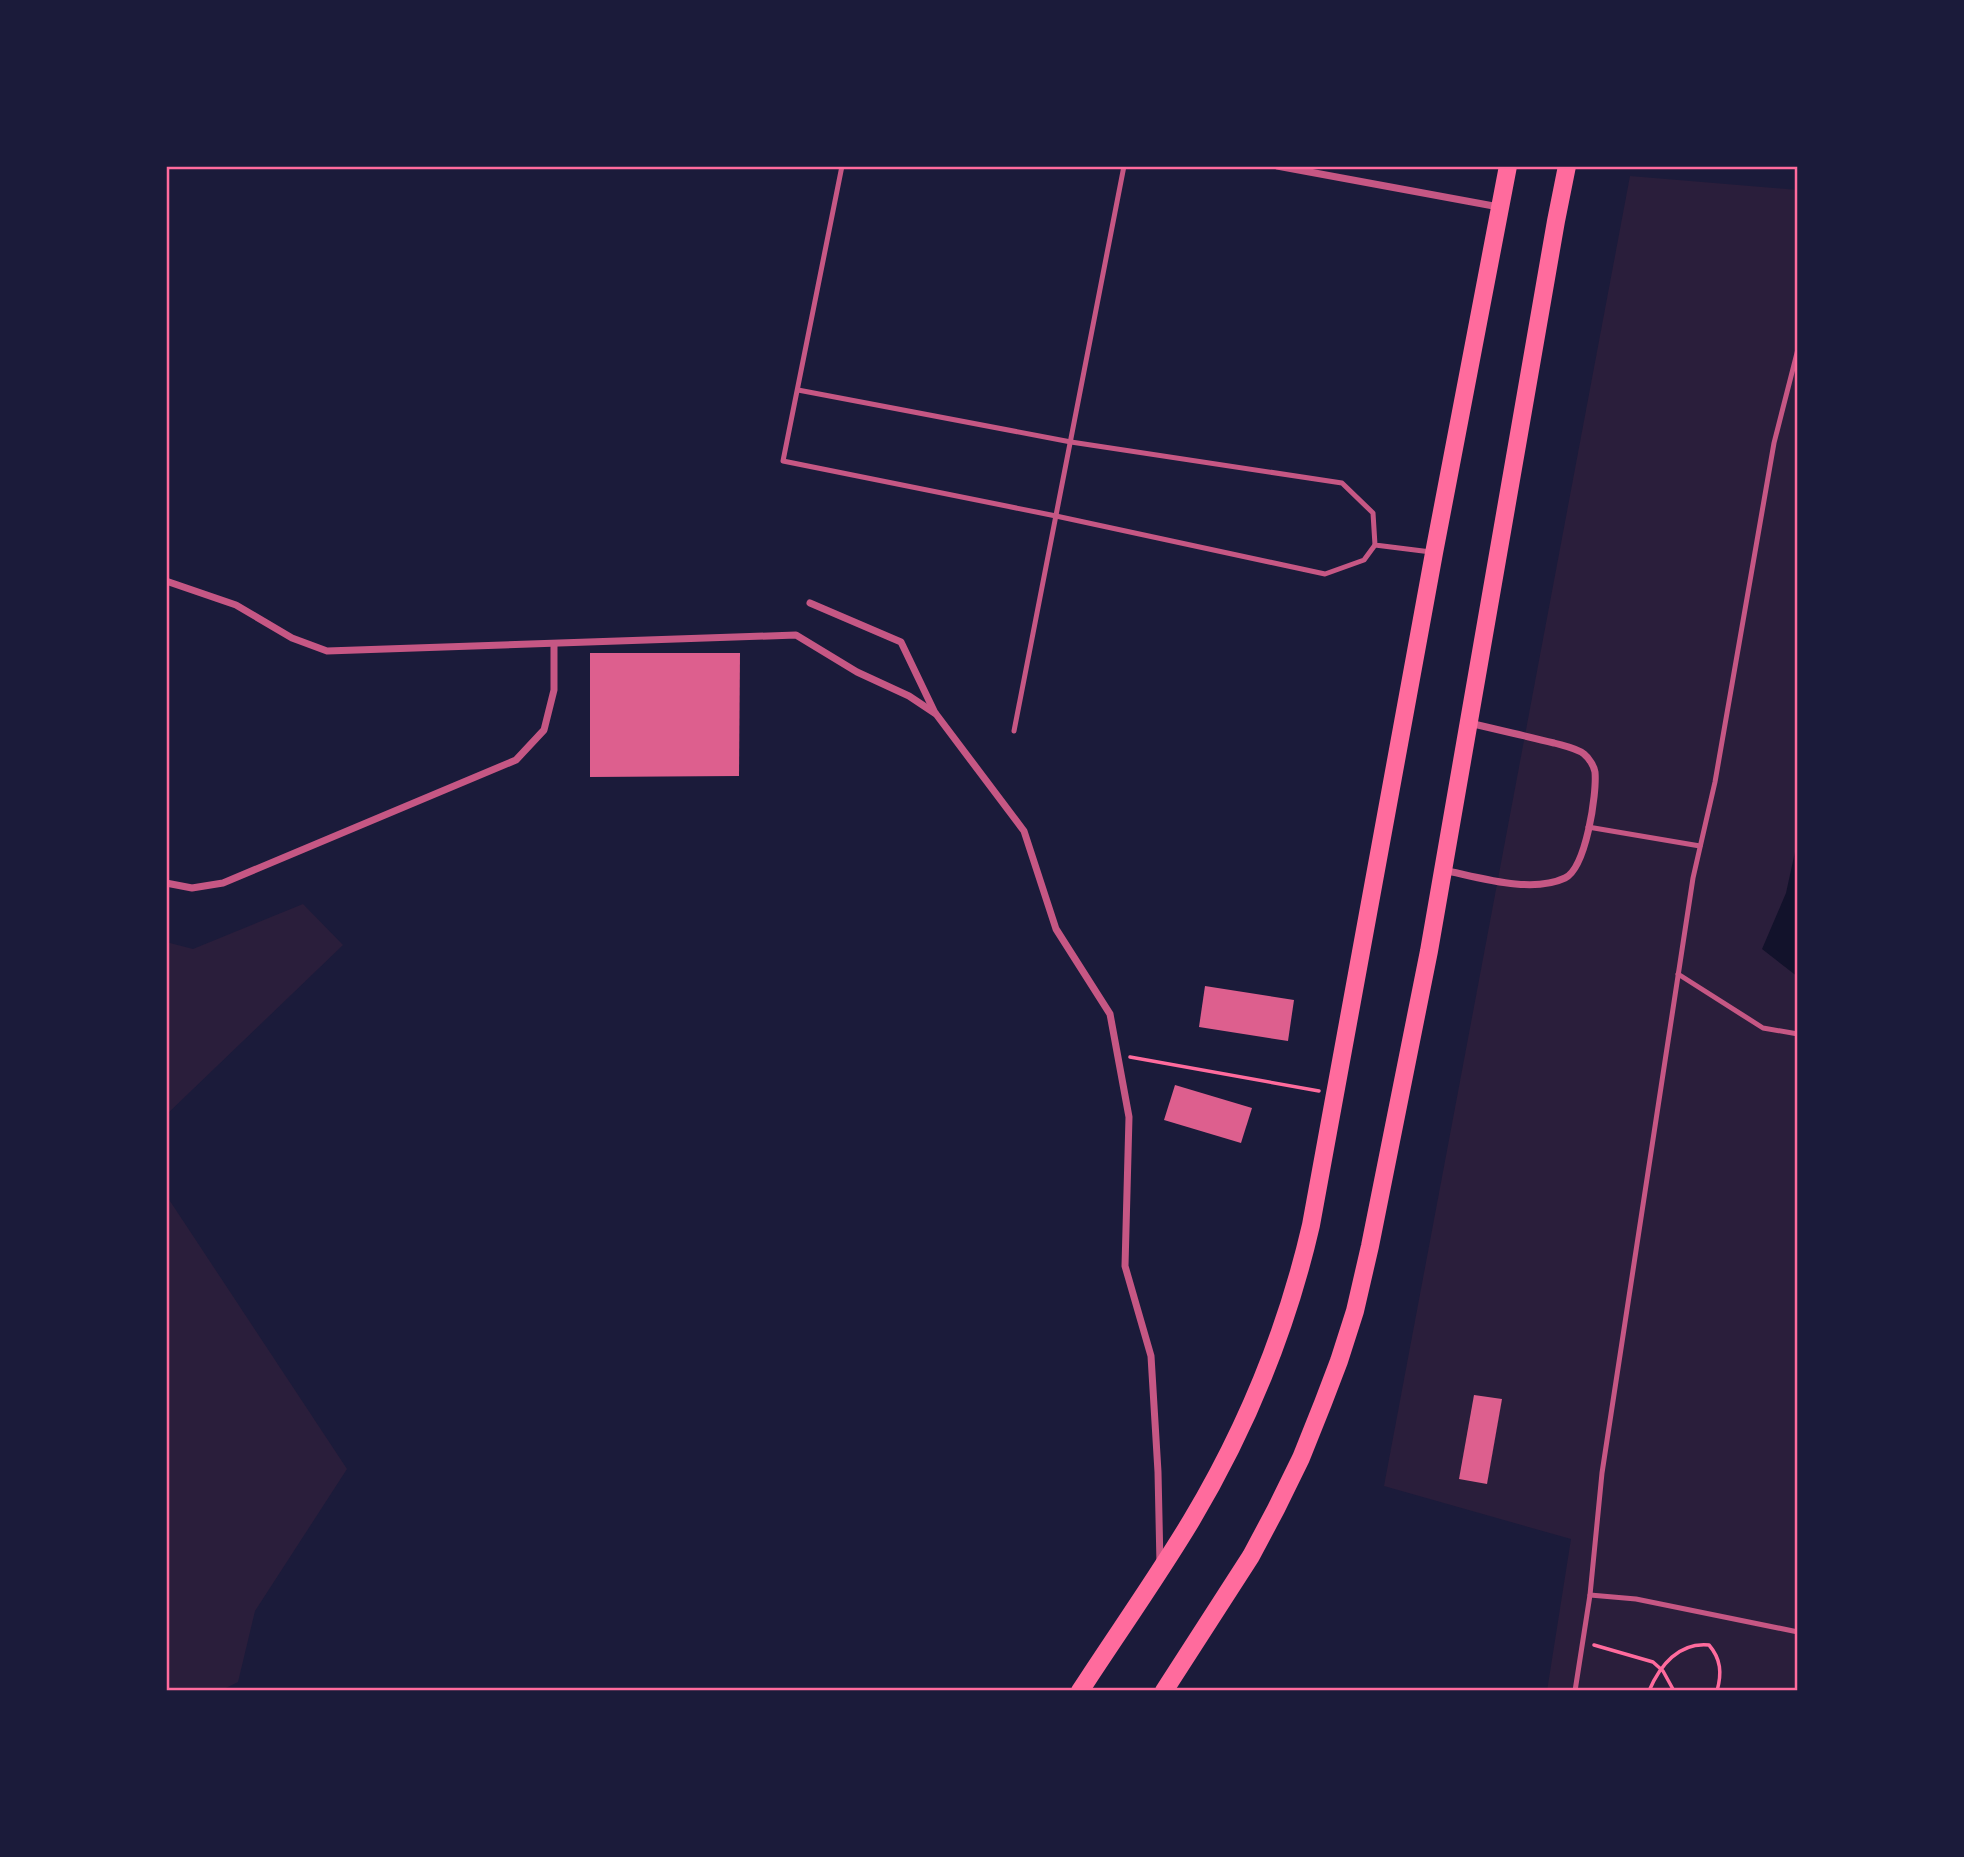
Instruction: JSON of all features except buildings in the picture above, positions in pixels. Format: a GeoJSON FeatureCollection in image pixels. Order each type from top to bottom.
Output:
{"type":"FeatureCollection","features":[{"type":"Feature","properties":{"kind":"highway"},"geometry":{"type":"LineString","coordinates":[[1080,1691],[1191,1520],[1235,1440],[1291,1302],[1311,1225],[1508,166]]}},
{"type":"Feature","properties":{"kind":"highway"},"geometry":{"type":"LineString","coordinates":[[1164,1691],[1251,1556],[1301,1458],[1339,1361],[1355,1311],[1429,951],[1567,166]]}},
{"type":"Feature","properties":{"kind":"street"},"geometry":{"type":"LineString","coordinates":[[1277,166],[1499,208]]}},
{"type":"Feature","properties":{"kind":"street"},"geometry":{"type":"LineString","coordinates":[[166,581],[236,605],[292,638],[327,651],[796,635],[858,672],[909,696],[936,714]]}},
{"type":"Feature","properties":{"kind":"street"},"geometry":{"type":"LineString","coordinates":[[810,603],[901,642],[936,714],[1024,831],[1056,929],[1110,1014],[1129,1117],[1125,1266],[1151,1356],[1160,1568]]}},
{"type":"Feature","properties":{"kind":"street"},"geometry":{"type":"LineString","coordinates":[[166,883],[192,888],[223,883],[516,760],[544,730],[554,690],[554,646]]}},
{"type":"Feature","properties":{"kind":"street"},"geometry":{"type":"LineString","coordinates":[[1443,870],[1509,883],[1550,883],[1568,877],[1577,866],[1585,845],[1592,809],[1595,773],[1585,754],[1572,748],[1468,723]]}},
{"type":"Feature","properties":{"kind":"lane"},"geometry":{"type":"LineString","coordinates":[[798,390],[1071,442],[1342,483],[1373,513],[1375,545],[1364,560],[1325,574],[783,461],[842,166]]}},
{"type":"Feature","properties":{"kind":"lane"},"geometry":{"type":"LineString","coordinates":[[1014,731],[1124,166]]}},
{"type":"Feature","properties":{"kind":"lane"},"geometry":{"type":"LineString","coordinates":[[1574,1691],[1590,1595],[1602,1473],[1693,878],[1715,782],[1774,443],[1798,349]]}},
{"type":"Feature","properties":{"kind":"lane"},"geometry":{"type":"LineString","coordinates":[[1375,545],[1434,553]]}},
{"type":"Feature","properties":{"kind":"lane"},"geometry":{"type":"LineString","coordinates":[[1588,827],[1700,846]]}},
{"type":"Feature","properties":{"kind":"lane"},"geometry":{"type":"LineString","coordinates":[[1678,974],[1763,1028],[1798,1034]]}},
{"type":"Feature","properties":{"kind":"lane"},"geometry":{"type":"LineString","coordinates":[[1590,1595],[1636,1599],[1798,1632]]}},
{"type":"Feature","properties":{"kind":"path"},"geometry":{"type":"LineString","coordinates":[[1118,1055],[1335,1094]]}},
{"type":"Feature","properties":{"kind":"path"},"geometry":{"type":"LineString","coordinates":[[1582,1642],[1653,1662],[1661,1669],[1674,1691]]}},
{"type":"Feature","properties":{"kind":"path"},"geometry":{"type":"LineString","coordinates":[[1649,1691],[1661,1669],[1681,1649],[1696,1644],[1709,1645],[1716,1653],[1721,1678],[1717,1691]]}},
{"type":"Feature","properties":{"kind":"shaded area"},"geometry":{"type":"Polygon","coordinates":[[[1630,176],[1798,190],[1798,1691],[1547,1691],[1571,1539],[1384,1486],[1630,176]]]}},
{"type":"Feature","properties":{"kind":"shaded area"},"geometry":{"type":"Polygon","coordinates":[[[1798,838],[1798,977],[1762,949],[1786,893],[1798,838]]]}},
{"type":"Feature","properties":{"kind":"shaded area"},"geometry":{"type":"Polygon","coordinates":[[[303,904],[343,945],[166,1115],[166,942],[193,949],[303,904]]]}},
{"type":"Feature","properties":{"kind":"shaded area"},"geometry":{"type":"Polygon","coordinates":[[[166,1195],[347,1469],[255,1611],[238,1682],[220,1691],[166,1691],[166,1195]]]}}]}
